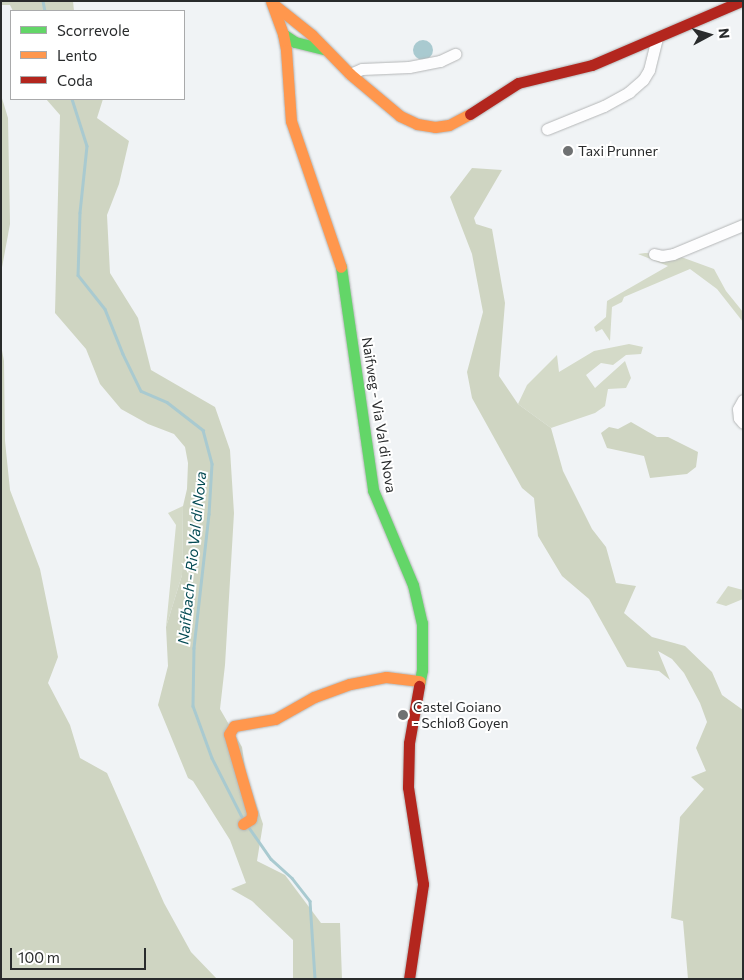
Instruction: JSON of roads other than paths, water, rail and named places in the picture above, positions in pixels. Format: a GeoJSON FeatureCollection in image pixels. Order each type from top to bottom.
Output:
{"type":"FeatureCollection","features":[{"type":"Feature","properties":{"kind":"main road"},"geometry":{"type":"LineString","coordinates":[[272,2],[302,27],[319,47],[400,116],[417,124],[435,127],[449,125],[462,119],[504,90],[518,83],[592,65],[657,38],[718,9],[741,1]]}},
{"type":"Feature","properties":{"kind":"main road","name":"Naifweg - Via Val di Nova"},"geometry":{"type":"LineString","coordinates":[[272,2],[283,34],[291,121],[324,209],[342,270],[373,490],[405,564],[418,603],[423,635],[420,682],[409,744],[408,780],[423,884],[409,979]]}},
{"type":"Feature","properties":{"kind":"main road"},"geometry":{"type":"LineString","coordinates":[[283,34],[302,27]]}},
{"type":"Feature","properties":{"kind":"main road"},"geometry":{"type":"LineString","coordinates":[[283,34],[295,42],[319,47]]}},
{"type":"Feature","properties":{"kind":"main road"},"geometry":{"type":"LineString","coordinates":[[286,67],[301,48],[319,47]]}},
{"type":"Feature","properties":{"kind":"main road"},"geometry":{"type":"LineString","coordinates":[[246,822],[252,813],[229,734],[234,726],[275,719],[314,697],[350,684],[386,677],[420,682]]}},
{"type":"Feature","properties":{"kind":"street"},"geometry":{"type":"LineString","coordinates":[[547,129],[604,106],[628,92],[642,80],[649,70],[657,38]]}},
{"type":"Feature","properties":{"kind":"street"},"geometry":{"type":"LineString","coordinates":[[350,74],[362,69],[409,67],[440,61],[455,54]]}},
{"type":"Feature","properties":{"kind":"street"},"geometry":{"type":"LineString","coordinates":[[654,254],[662,256],[673,254],[743,226]]}},
{"type":"Feature","properties":{"kind":"street"},"geometry":{"type":"LineString","coordinates":[[743,400],[738,409],[739,418],[743,423]]}},
{"type":"Feature","properties":{"kind":"water"},"geometry":{"type":"Polygon","coordinates":[[[423,40],[430,43],[433,50],[430,57],[423,60],[416,57],[413,50],[416,43],[423,40]]]}},
{"type":"Feature","properties":{"kind":"waterway","name":"Naifbach - Rio Val di Nova"},"geometry":{"type":"LineString","coordinates":[[43,1],[45,10]]}},
{"type":"Feature","properties":{"kind":"waterway","name":"Naifbach - Rio Val di Nova"},"geometry":{"type":"LineString","coordinates":[[72,100],[87,146],[80,213],[78,275],[105,309],[123,354],[141,391],[167,402],[203,430],[212,464],[209,514],[194,648],[193,706],[212,758],[242,817]]}},
{"type":"Feature","properties":{"kind":"waterway","name":"Naifbach - Rio Val di Nova"},"geometry":{"type":"LineString","coordinates":[[248,826],[271,859],[292,878],[310,901],[315,979]]}},
{"type":"Feature","properties":{"kind":"place","name":"Taxi Prunner"},"geometry":{"type":"Point","coordinates":[568,151]}},
{"type":"Feature","properties":{"kind":"place","name":"Castel Goiano - Schloß Goyen"},"geometry":{"type":"Point","coordinates":[403,715]}}]}
